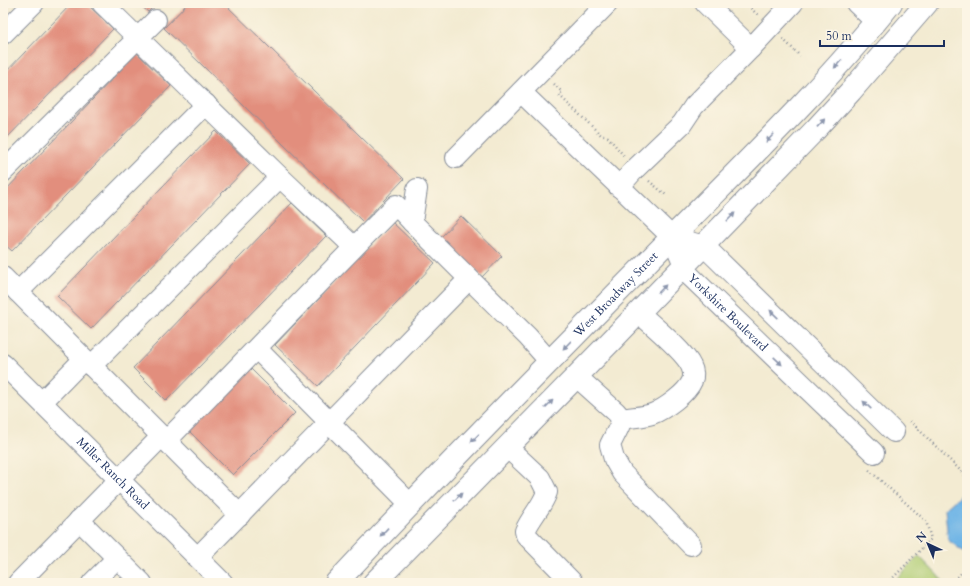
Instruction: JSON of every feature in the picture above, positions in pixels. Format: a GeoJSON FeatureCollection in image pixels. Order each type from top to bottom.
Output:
{"type":"FeatureCollection","features":[{"type":"Feature","properties":{"kind":"main road","name":"West Broadway Street"},"geometry":{"type":"LineString","coordinates":[[336,583],[410,504],[796,112],[891,3]]}},
{"type":"Feature","properties":{"kind":"main road"},"geometry":{"type":"LineString","coordinates":[[374,583],[685,266],[851,91],[927,3]]}},
{"type":"Feature","properties":{"kind":"street"},"geometry":{"type":"LineString","coordinates":[[3,34],[34,3]]}},
{"type":"Feature","properties":{"kind":"street"},"geometry":{"type":"LineString","coordinates":[[102,3],[354,247]]}},
{"type":"Feature","properties":{"kind":"street"},"geometry":{"type":"LineString","coordinates":[[456,158],[608,3]]}},
{"type":"Feature","properties":{"kind":"street"},"geometry":{"type":"LineString","coordinates":[[705,3],[751,48]]}},
{"type":"Feature","properties":{"kind":"street"},"geometry":{"type":"LineString","coordinates":[[620,187],[635,169],[682,124],[694,106],[793,3]]}},
{"type":"Feature","properties":{"kind":"street"},"geometry":{"type":"LineString","coordinates":[[856,3],[876,22]]}},
{"type":"Feature","properties":{"kind":"street"},"geometry":{"type":"LineString","coordinates":[[3,172],[156,20]]}},
{"type":"Feature","properties":{"kind":"street"},"geometry":{"type":"LineString","coordinates":[[521,92],[672,237],[704,246],[901,425]]}},
{"type":"Feature","properties":{"kind":"street"},"geometry":{"type":"LineString","coordinates":[[18,292],[206,104]]}},
{"type":"Feature","properties":{"kind":"street"},"geometry":{"type":"LineString","coordinates":[[42,402],[88,362],[280,177]]}},
{"type":"Feature","properties":{"kind":"street"},"geometry":{"type":"LineString","coordinates":[[412,222],[417,189]]}},
{"type":"Feature","properties":{"kind":"street"},"geometry":{"type":"LineString","coordinates":[[18,583],[119,479],[164,439],[257,349],[396,205],[550,362]]}},
{"type":"Feature","properties":{"kind":"street","name":"Yorkshire Boulevard"},"geometry":{"type":"LineString","coordinates":[[672,237],[688,274],[871,461]]}},
{"type":"Feature","properties":{"kind":"street"},"geometry":{"type":"LineString","coordinates":[[3,277],[240,514]]}},
{"type":"Feature","properties":{"kind":"street"},"geometry":{"type":"LineString","coordinates":[[198,558],[469,278]]}},
{"type":"Feature","properties":{"kind":"street"},"geometry":{"type":"LineString","coordinates":[[622,419],[651,414],[665,408],[682,394],[692,380],[693,372],[684,355],[639,313]]}},
{"type":"Feature","properties":{"kind":"street"},"geometry":{"type":"LineString","coordinates":[[257,349],[410,504]]}},
{"type":"Feature","properties":{"kind":"street","name":"Miller Ranch Road"},"geometry":{"type":"LineString","coordinates":[[3,364],[223,583]]}},
{"type":"Feature","properties":{"kind":"street"},"geometry":{"type":"LineString","coordinates":[[577,377],[622,419]]}},
{"type":"Feature","properties":{"kind":"street"},"geometry":{"type":"LineString","coordinates":[[622,419],[610,445],[614,459],[622,473],[691,545]]}},
{"type":"Feature","properties":{"kind":"street"},"geometry":{"type":"LineString","coordinates":[[507,447],[540,478],[547,492],[544,502],[528,524],[525,531],[526,535],[573,583]]}},
{"type":"Feature","properties":{"kind":"street"},"geometry":{"type":"LineString","coordinates":[[79,520],[142,583]]}},
{"type":"Feature","properties":{"kind":"street"},"geometry":{"type":"LineString","coordinates":[[92,583],[117,558]]}},
{"type":"Feature","properties":{"kind":"path"},"geometry":{"type":"LineString","coordinates":[[541,72],[562,92],[559,95],[601,134],[608,137],[635,169],[666,195]]}},
{"type":"Feature","properties":{"kind":"path"},"geometry":{"type":"LineString","coordinates":[[901,425],[967,477]]}},
{"type":"Feature","properties":{"kind":"path"},"geometry":{"type":"LineString","coordinates":[[871,461],[926,521],[931,539],[888,583]]}},
{"type":"Feature","properties":{"kind":"path"},"geometry":{"type":"LineString","coordinates":[[952,583],[967,567]]}},
{"type":"Feature","properties":{"kind":"green space"},"geometry":{"type":"Polygon","coordinates":[[[919,556],[945,583],[892,583],[919,556]]]}},
{"type":"Feature","properties":{"kind":"water"},"geometry":{"type":"Polygon","coordinates":[[[965,491],[967,491],[967,549],[964,552],[948,540],[945,509],[965,491]]]}},
{"type":"Feature","properties":{"kind":"building"},"geometry":{"type":"Polygon","coordinates":[[[72,3],[86,3],[113,29],[3,142],[3,75],[72,3]]]}},
{"type":"Feature","properties":{"kind":"building"},"geometry":{"type":"Polygon","coordinates":[[[138,3],[157,3],[148,12],[138,3]]]}},
{"type":"Feature","properties":{"kind":"building"},"geometry":{"type":"Polygon","coordinates":[[[188,3],[224,3],[404,179],[363,222],[164,28],[188,3]]]}},
{"type":"Feature","properties":{"kind":"building"},"geometry":{"type":"Polygon","coordinates":[[[137,53],[171,86],[12,251],[3,243],[3,193],[137,53]]]}},
{"type":"Feature","properties":{"kind":"building"},"geometry":{"type":"Polygon","coordinates":[[[216,131],[250,164],[91,329],[57,296],[216,131]]]}},
{"type":"Feature","properties":{"kind":"building"},"geometry":{"type":"Polygon","coordinates":[[[292,203],[326,236],[166,401],[133,368],[292,203]]]}},
{"type":"Feature","properties":{"kind":"building"},"geometry":{"type":"Polygon","coordinates":[[[461,216],[502,256],[482,277],[441,237],[461,216]]]}},
{"type":"Feature","properties":{"kind":"building"},"geometry":{"type":"Polygon","coordinates":[[[392,222],[435,263],[318,386],[275,345],[392,222]]]}},
{"type":"Feature","properties":{"kind":"building"},"geometry":{"type":"Polygon","coordinates":[[[251,369],[295,413],[233,475],[189,431],[251,369]]]}}]}
